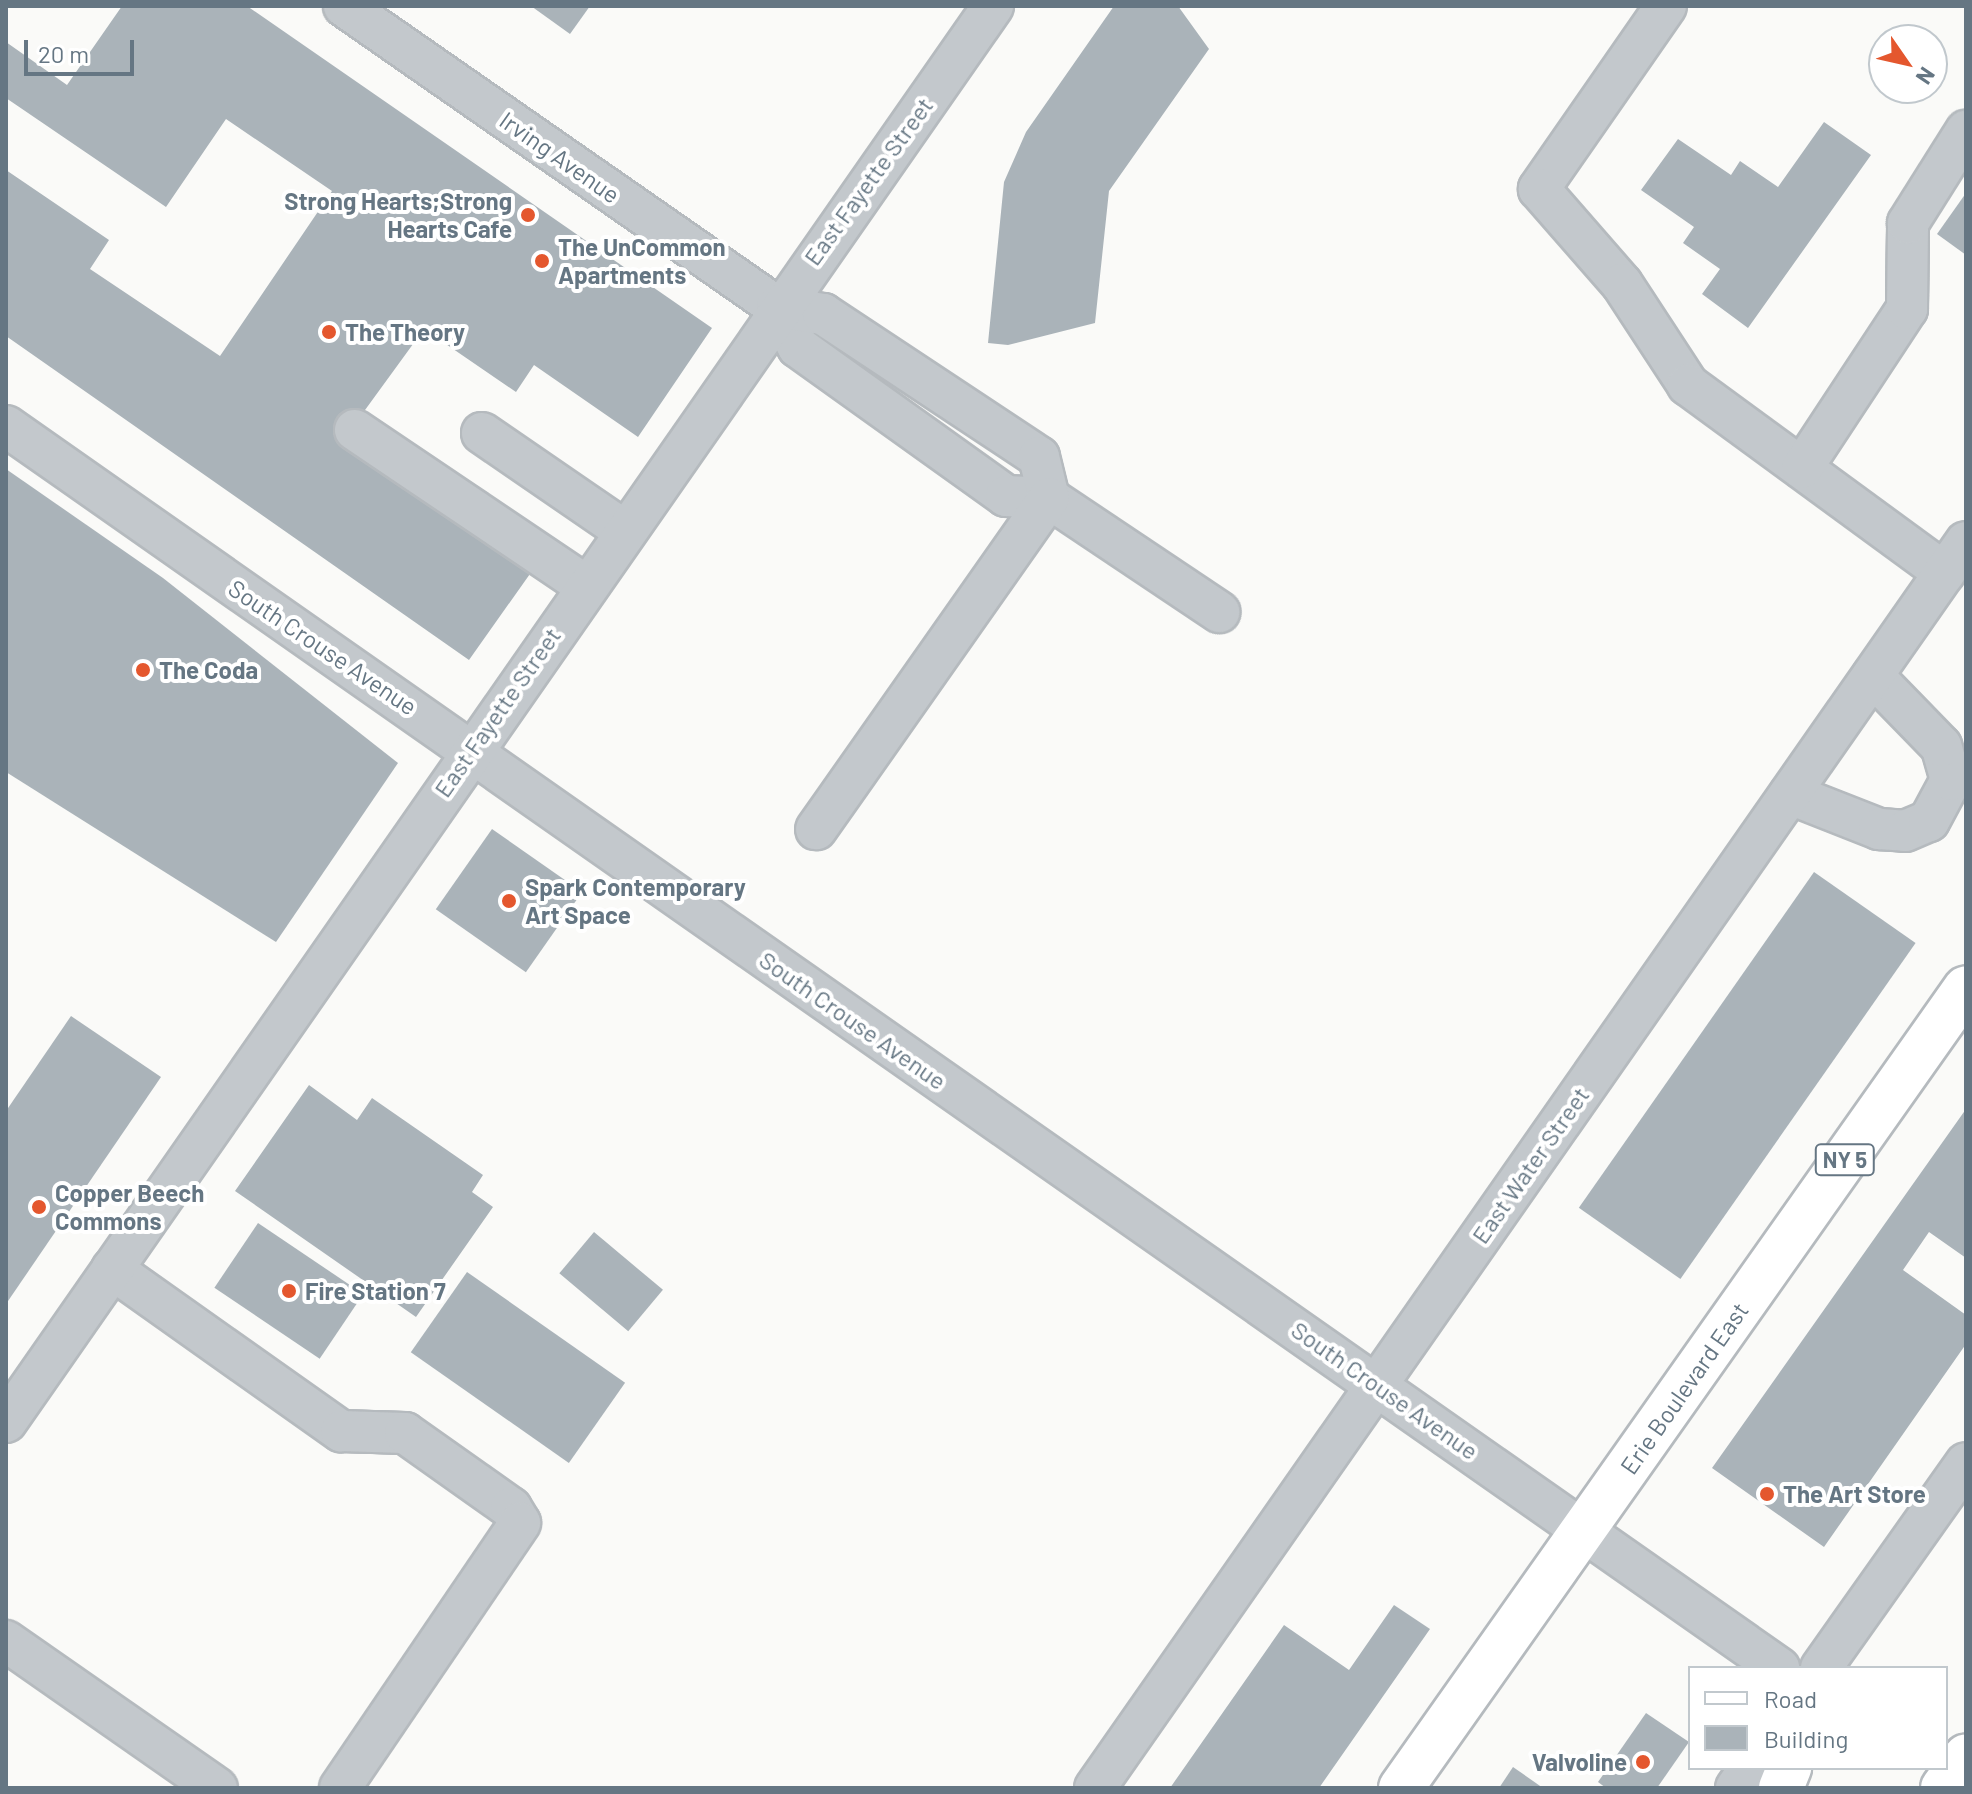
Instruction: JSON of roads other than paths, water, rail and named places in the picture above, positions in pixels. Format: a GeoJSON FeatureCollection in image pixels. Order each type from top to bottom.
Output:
{"type":"FeatureCollection","features":[{"type":"Feature","properties":{"kind":"main road","name":"Erie Boulevard East"},"geometry":{"type":"LineString","coordinates":[[1401,1788],[1966,988]]}},
{"type":"Feature","properties":{"kind":"main road"},"geometry":{"type":"LineString","coordinates":[[1943,1788],[1966,1756]]}},
{"type":"Feature","properties":{"kind":"street","name":"Irving Avenue"},"geometry":{"type":"LineString","coordinates":[[344,6],[777,307]]}},
{"type":"Feature","properties":{"kind":"street","name":"East Fayette Street"},"geometry":{"type":"LineString","coordinates":[[6,1422],[777,307],[993,6]]}},
{"type":"Feature","properties":{"kind":"street"},"geometry":{"type":"LineString","coordinates":[[1666,6],[1539,189],[1622,284],[1688,385],[1802,468],[1955,557]]}},
{"type":"Feature","properties":{"kind":"street"},"geometry":{"type":"LineString","coordinates":[[1802,468],[1907,309],[1908,223],[1966,131]]}},
{"type":"Feature","properties":{"kind":"street"},"geometry":{"type":"LineString","coordinates":[[777,307],[798,347],[1006,496],[1049,498],[1219,612]]}},
{"type":"Feature","properties":{"kind":"street","name":"South Crouse Avenue"},"geometry":{"type":"LineString","coordinates":[[6,426],[473,749],[1776,1666]]}},
{"type":"Feature","properties":{"kind":"street"},"geometry":{"type":"LineString","coordinates":[[355,430],[585,585]]}},
{"type":"Feature","properties":{"kind":"street"},"geometry":{"type":"LineString","coordinates":[[482,433],[623,530]]}},
{"type":"Feature","properties":{"kind":"street"},"geometry":{"type":"LineString","coordinates":[[816,829],[1049,498]]}},
{"type":"Feature","properties":{"kind":"street","name":"East Water Street"},"geometry":{"type":"LineString","coordinates":[[1095,1788],[1955,557]]}},
{"type":"Feature","properties":{"kind":"street"},"geometry":{"type":"LineString","coordinates":[[1790,794],[1879,829],[1905,831],[1929,821],[1951,780],[1941,746],[1873,676]]}},
{"type":"Feature","properties":{"kind":"street"},"geometry":{"type":"LineString","coordinates":[[112,1269],[341,1431],[405,1433],[511,1508],[520,1523],[340,1788]]}},
{"type":"Feature","properties":{"kind":"street"},"geometry":{"type":"LineString","coordinates":[[1822,1666],[1966,1463]]}},
{"type":"Feature","properties":{"kind":"street"},"geometry":{"type":"LineString","coordinates":[[6,1641],[217,1788]]}},
{"type":"Feature","properties":{"kind":"street"},"geometry":{"type":"LineString","coordinates":[[1736,1788],[1749,1770]]}},
{"type":"Feature","properties":{"kind":"street"},"geometry":{"type":"LineString","coordinates":[[1925,1770],[1950,1788]]}},
{"type":"Feature","properties":{"kind":"place","name":"Strong Hearts;Strong Hearts Cafe"},"geometry":{"type":"Point","coordinates":[528,215]}},
{"type":"Feature","properties":{"kind":"place","name":"The UnCommon Apartments"},"geometry":{"type":"Point","coordinates":[542,261]}},
{"type":"Feature","properties":{"kind":"place","name":"The Theory"},"geometry":{"type":"Point","coordinates":[329,332]}},
{"type":"Feature","properties":{"kind":"place","name":"The Coda"},"geometry":{"type":"Point","coordinates":[143,670]}},
{"type":"Feature","properties":{"kind":"place","name":"Spark Contemporary Art Space"},"geometry":{"type":"Point","coordinates":[509,901]}},
{"type":"Feature","properties":{"kind":"place","name":"Copper Beech Commons"},"geometry":{"type":"Point","coordinates":[39,1207]}},
{"type":"Feature","properties":{"kind":"place","name":"Fire Station 7"},"geometry":{"type":"Point","coordinates":[289,1291]}},
{"type":"Feature","properties":{"kind":"place","name":"The Art Store"},"geometry":{"type":"Point","coordinates":[1767,1494]}},
{"type":"Feature","properties":{"kind":"place","name":"Valvoline"},"geometry":{"type":"Point","coordinates":[1643,1762]}}]}
